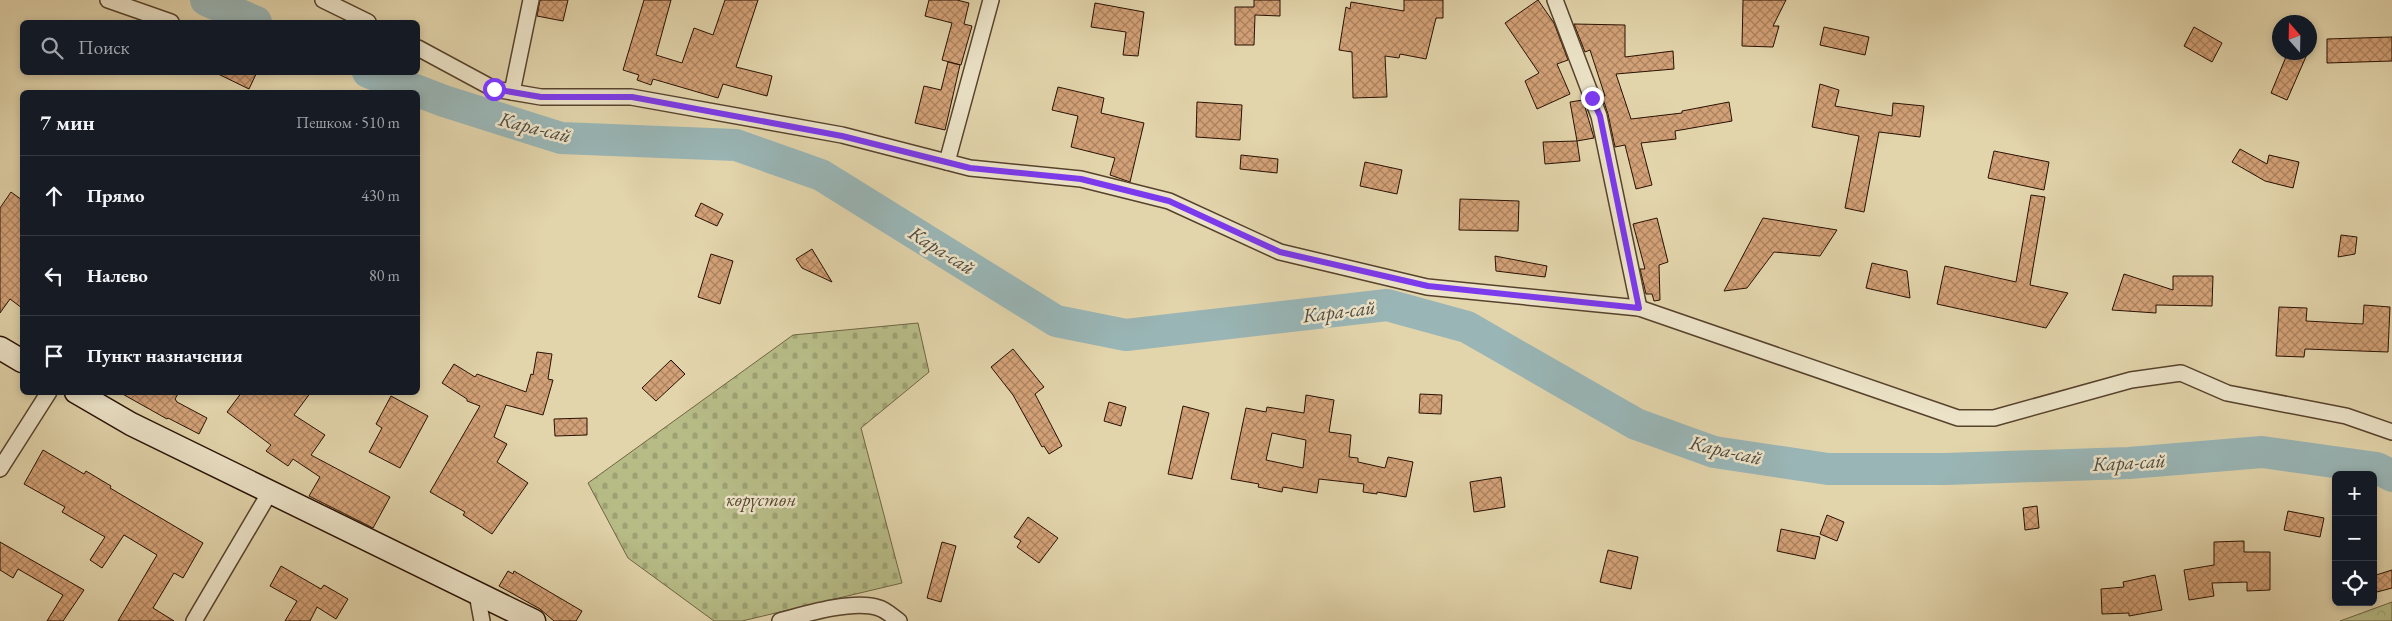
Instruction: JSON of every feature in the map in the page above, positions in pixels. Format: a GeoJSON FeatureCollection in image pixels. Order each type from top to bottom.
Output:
{"type":"FeatureCollection","features":[{"type":"Feature","properties":{"kind":"main road"},"geometry":{"type":"LineString","coordinates":[[0,348],[20,360]]}},
{"type":"Feature","properties":{"kind":"main road"},"geometry":{"type":"LineString","coordinates":[[81,395],[131,424],[534,621]]}},
{"type":"Feature","properties":{"kind":"street"},"geometry":{"type":"LineString","coordinates":[[108,0],[165,20]]}},
{"type":"Feature","properties":{"kind":"street"},"geometry":{"type":"LineString","coordinates":[[323,0],[364,20]]}},
{"type":"Feature","properties":{"kind":"street"},"geometry":{"type":"LineString","coordinates":[[512,92],[531,0]]}},
{"type":"Feature","properties":{"kind":"street"},"geometry":{"type":"LineString","coordinates":[[947,162],[991,0]]}},
{"type":"Feature","properties":{"kind":"street"},"geometry":{"type":"LineString","coordinates":[[1556,0],[1600,116],[1639,308]]}},
{"type":"Feature","properties":{"kind":"street"},"geometry":{"type":"LineString","coordinates":[[420,49],[494,89],[541,97],[632,97],[842,136],[970,168],[1081,179],[1169,201],[1280,252],[1428,286],[1639,308],[1958,418],[1994,418],[2131,380],[2181,373],[2227,393],[2346,416],[2392,432]]}},
{"type":"Feature","properties":{"kind":"street"},"geometry":{"type":"LineString","coordinates":[[0,469],[47,395]]}},
{"type":"Feature","properties":{"kind":"street"},"geometry":{"type":"LineString","coordinates":[[194,621],[270,492]]}},
{"type":"Feature","properties":{"kind":"street"},"geometry":{"type":"LineString","coordinates":[[478,594],[482,621]]}},
{"type":"Feature","properties":{"kind":"street"},"geometry":{"type":"LineString","coordinates":[[780,621],[808,613],[851,606],[880,608],[899,621]]}},
{"type":"Feature","properties":{"kind":"green space","name":"көрүстөн"},"geometry":{"type":"Polygon","coordinates":[[[918,323],[929,372],[861,428],[902,583],[742,621],[714,621],[628,558],[588,483],[793,335],[918,323]]]}},
{"type":"Feature","properties":{"kind":"green space"},"geometry":{"type":"Polygon","coordinates":[[[2392,602],[2392,621],[2340,621],[2392,602]]]}},
{"type":"Feature","properties":{"kind":"building"},"geometry":{"type":"Polygon","coordinates":[[[540,0],[568,0],[563,21],[537,16],[540,0]]]}},
{"type":"Feature","properties":{"kind":"building"},"geometry":{"type":"Polygon","coordinates":[[[644,0],[671,0],[656,55],[682,63],[694,28],[713,35],[725,0],[758,0],[736,67],[772,76],[767,96],[723,84],[718,98],[653,79],[651,85],[637,80],[639,75],[623,70],[644,0]]]}},
{"type":"Feature","properties":{"kind":"building"},"geometry":{"type":"Polygon","coordinates":[[[929,0],[957,0],[969,3],[964,24],[972,26],[961,65],[942,60],[952,23],[925,16],[929,0]]]}},
{"type":"Feature","properties":{"kind":"building"},"geometry":{"type":"Polygon","coordinates":[[[1254,0],[1280,0],[1280,16],[1255,15],[1254,45],[1235,45],[1235,7],[1254,7],[1254,0]]]}},
{"type":"Feature","properties":{"kind":"building"},"geometry":{"type":"Polygon","coordinates":[[[1404,0],[1443,0],[1443,18],[1436,18],[1426,59],[1400,54],[1399,58],[1385,56],[1387,97],[1353,98],[1352,52],[1339,50],[1346,7],[1350,9],[1351,2],[1404,11],[1404,0]]]}},
{"type":"Feature","properties":{"kind":"building"},"geometry":{"type":"Polygon","coordinates":[[[1538,0],[1554,23],[1568,60],[1557,64],[1570,94],[1537,109],[1525,81],[1539,73],[1505,23],[1538,0]]]}},
{"type":"Feature","properties":{"kind":"building"},"geometry":{"type":"Polygon","coordinates":[[[1743,0],[1786,0],[1773,26],[1779,26],[1773,47],[1742,46],[1743,0]]]}},
{"type":"Feature","properties":{"kind":"building"},"geometry":{"type":"Polygon","coordinates":[[[1095,3],[1144,12],[1138,56],[1123,55],[1126,32],[1091,27],[1095,3]]]}},
{"type":"Feature","properties":{"kind":"building"},"geometry":{"type":"Polygon","coordinates":[[[1574,24],[1625,25],[1625,57],[1673,51],[1674,69],[1616,74],[1631,119],[1682,113],[1682,111],[1729,102],[1732,121],[1675,131],[1676,139],[1641,143],[1652,185],[1636,189],[1625,145],[1615,147],[1602,96],[1605,96],[1590,50],[1585,52],[1574,24]]]}},
{"type":"Feature","properties":{"kind":"building"},"geometry":{"type":"Polygon","coordinates":[[[1824,27],[1869,37],[1865,55],[1820,45],[1824,27]]]}},
{"type":"Feature","properties":{"kind":"building"},"geometry":{"type":"Polygon","coordinates":[[[2194,27],[2222,43],[2212,62],[2184,46],[2194,27]]]}},
{"type":"Feature","properties":{"kind":"building"},"geometry":{"type":"Polygon","coordinates":[[[2392,37],[2392,61],[2327,63],[2327,39],[2392,37]]]}},
{"type":"Feature","properties":{"kind":"building"},"geometry":{"type":"Polygon","coordinates":[[[2285,60],[2304,60],[2287,100],[2271,93],[2285,60]]]}},
{"type":"Feature","properties":{"kind":"building"},"geometry":{"type":"Polygon","coordinates":[[[948,62],[960,65],[945,130],[915,123],[924,86],[941,90],[948,62]]]}},
{"type":"Feature","properties":{"kind":"building"},"geometry":{"type":"Polygon","coordinates":[[[220,75],[256,75],[249,89],[220,75]]]}},
{"type":"Feature","properties":{"kind":"building"},"geometry":{"type":"Polygon","coordinates":[[[1820,84],[1839,90],[1835,106],[1892,116],[1893,103],[1924,106],[1920,137],[1879,132],[1864,212],[1845,208],[1859,136],[1812,127],[1820,84]]]}},
{"type":"Feature","properties":{"kind":"building"},"geometry":{"type":"Polygon","coordinates":[[[1058,87],[1104,98],[1101,113],[1144,123],[1130,182],[1110,175],[1115,158],[1071,147],[1078,116],[1052,110],[1058,87]]]}},
{"type":"Feature","properties":{"kind":"building"},"geometry":{"type":"Polygon","coordinates":[[[1583,100],[1594,138],[1577,141],[1570,102],[1583,100]]]}},
{"type":"Feature","properties":{"kind":"building"},"geometry":{"type":"Polygon","coordinates":[[[1197,102],[1242,105],[1240,140],[1196,137],[1197,102]]]}},
{"type":"Feature","properties":{"kind":"building"},"geometry":{"type":"Polygon","coordinates":[[[1577,141],[1580,161],[1545,164],[1543,142],[1577,141]]]}},
{"type":"Feature","properties":{"kind":"building"},"geometry":{"type":"Polygon","coordinates":[[[2240,149],[2267,164],[2269,155],[2299,162],[2293,188],[2265,181],[2232,162],[2240,149]]]}},
{"type":"Feature","properties":{"kind":"building"},"geometry":{"type":"Polygon","coordinates":[[[1994,151],[2049,162],[2044,190],[1988,178],[1994,151]]]}},
{"type":"Feature","properties":{"kind":"building"},"geometry":{"type":"Polygon","coordinates":[[[1241,155],[1278,159],[1277,173],[1240,169],[1241,155]]]}},
{"type":"Feature","properties":{"kind":"building"},"geometry":{"type":"Polygon","coordinates":[[[1365,162],[1402,170],[1397,194],[1360,186],[1365,162]]]}},
{"type":"Feature","properties":{"kind":"building"},"geometry":{"type":"Polygon","coordinates":[[[11,192],[20,199],[20,306],[10,299],[0,313],[0,208],[11,192]]]}},
{"type":"Feature","properties":{"kind":"building"},"geometry":{"type":"Polygon","coordinates":[[[2031,195],[2045,197],[2030,285],[2068,293],[2046,328],[1937,304],[1945,266],[2016,282],[2031,195]]]}},
{"type":"Feature","properties":{"kind":"building"},"geometry":{"type":"Polygon","coordinates":[[[1460,199],[1519,201],[1518,231],[1459,230],[1460,199]]]}},
{"type":"Feature","properties":{"kind":"building"},"geometry":{"type":"Polygon","coordinates":[[[701,203],[723,214],[717,226],[695,216],[701,203]]]}},
{"type":"Feature","properties":{"kind":"building"},"geometry":{"type":"Polygon","coordinates":[[[1657,218],[1668,262],[1659,265],[1660,300],[1654,301],[1652,294],[1646,294],[1640,269],[1645,269],[1633,224],[1657,218]]]}},
{"type":"Feature","properties":{"kind":"building"},"geometry":{"type":"Polygon","coordinates":[[[1763,218],[1837,230],[1820,256],[1774,252],[1747,288],[1724,291],[1763,218]]]}},
{"type":"Feature","properties":{"kind":"building"},"geometry":{"type":"Polygon","coordinates":[[[2341,235],[2357,237],[2355,254],[2338,257],[2341,235]]]}},
{"type":"Feature","properties":{"kind":"building"},"geometry":{"type":"Polygon","coordinates":[[[812,249],[832,282],[802,268],[796,259],[812,249]]]}},
{"type":"Feature","properties":{"kind":"building"},"geometry":{"type":"Polygon","coordinates":[[[711,254],[733,261],[720,304],[698,297],[711,254]]]}},
{"type":"Feature","properties":{"kind":"building"},"geometry":{"type":"Polygon","coordinates":[[[1495,256],[1547,266],[1545,277],[1496,271],[1495,256]]]}},
{"type":"Feature","properties":{"kind":"building"},"geometry":{"type":"Polygon","coordinates":[[[1872,263],[1907,271],[1910,298],[1866,288],[1872,263]]]}},
{"type":"Feature","properties":{"kind":"building"},"geometry":{"type":"Polygon","coordinates":[[[2124,274],[2173,290],[2173,276],[2213,276],[2212,306],[2156,305],[2156,313],[2112,310],[2124,274]]]}},
{"type":"Feature","properties":{"kind":"building"},"geometry":{"type":"Polygon","coordinates":[[[2364,305],[2390,307],[2388,352],[2305,349],[2304,357],[2276,356],[2279,307],[2307,308],[2306,321],[2363,324],[2364,305]]]}},
{"type":"Feature","properties":{"kind":"building"},"geometry":{"type":"Polygon","coordinates":[[[1013,349],[1044,387],[1035,394],[1062,446],[1049,454],[1044,446],[1042,447],[1013,395],[991,367],[1013,349]]]}},
{"type":"Feature","properties":{"kind":"building"},"geometry":{"type":"Polygon","coordinates":[[[537,352],[552,354],[548,379],[553,380],[543,415],[506,405],[494,437],[507,444],[497,462],[528,483],[492,534],[463,515],[465,512],[430,492],[480,406],[467,401],[467,399],[442,383],[454,364],[475,377],[477,374],[526,392],[531,374],[533,375],[537,352]]]}},
{"type":"Feature","properties":{"kind":"building"},"geometry":{"type":"Polygon","coordinates":[[[671,360],[685,374],[656,401],[642,388],[671,360]]]}},
{"type":"Feature","properties":{"kind":"building"},"geometry":{"type":"Polygon","coordinates":[[[1420,394],[1442,395],[1441,414],[1419,413],[1420,394]]]}},
{"type":"Feature","properties":{"kind":"building"},"geometry":{"type":"Polygon","coordinates":[[[124,395],[177,395],[175,399],[177,402],[207,418],[199,434],[167,419],[124,395]]]}},
{"type":"Feature","properties":{"kind":"building"},"geometry":{"type":"Polygon","coordinates":[[[240,395],[309,395],[294,415],[325,435],[311,455],[390,497],[373,528],[309,496],[320,477],[293,459],[288,466],[266,451],[271,445],[227,412],[240,395]]]}},
{"type":"Feature","properties":{"kind":"building"},"geometry":{"type":"Polygon","coordinates":[[[1306,395],[1334,400],[1329,432],[1351,435],[1349,457],[1358,458],[1358,462],[1385,468],[1388,457],[1413,462],[1406,497],[1377,492],[1377,494],[1363,492],[1364,484],[1319,479],[1317,493],[1283,487],[1282,492],[1258,487],[1259,484],[1231,479],[1246,408],[1266,412],[1267,407],[1304,413],[1306,395]],[[1272,433],[1266,460],[1303,468],[1306,440],[1272,433]]]}},
{"type":"Feature","properties":{"kind":"building"},"geometry":{"type":"Polygon","coordinates":[[[391,396],[428,416],[400,468],[369,452],[382,428],[376,424],[391,396]]]}},
{"type":"Feature","properties":{"kind":"building"},"geometry":{"type":"Polygon","coordinates":[[[1109,402],[1126,407],[1121,426],[1104,421],[1109,402]]]}},
{"type":"Feature","properties":{"kind":"building"},"geometry":{"type":"Polygon","coordinates":[[[1183,406],[1209,413],[1192,479],[1168,474],[1183,406]]]}},
{"type":"Feature","properties":{"kind":"building"},"geometry":{"type":"Polygon","coordinates":[[[587,418],[587,435],[555,436],[554,419],[587,418]]]}},
{"type":"Feature","properties":{"kind":"building"},"geometry":{"type":"Polygon","coordinates":[[[43,450],[84,474],[86,471],[111,486],[110,488],[203,543],[183,578],[174,573],[153,608],[174,621],[118,621],[157,555],[124,535],[102,568],[90,560],[105,537],[62,512],[65,507],[24,484],[43,450]]]}},
{"type":"Feature","properties":{"kind":"building"},"geometry":{"type":"Polygon","coordinates":[[[1501,477],[1505,507],[1474,512],[1470,482],[1501,477]]]}},
{"type":"Feature","properties":{"kind":"building"},"geometry":{"type":"Polygon","coordinates":[[[2037,506],[2039,528],[2025,530],[2023,508],[2037,506]]]}},
{"type":"Feature","properties":{"kind":"building"},"geometry":{"type":"Polygon","coordinates":[[[2288,511],[2324,518],[2320,537],[2284,530],[2288,511]]]}},
{"type":"Feature","properties":{"kind":"building"},"geometry":{"type":"Polygon","coordinates":[[[1827,515],[1844,522],[1837,541],[1820,534],[1827,515]]]}},
{"type":"Feature","properties":{"kind":"building"},"geometry":{"type":"Polygon","coordinates":[[[1028,517],[1058,538],[1039,563],[1017,547],[1021,541],[1014,537],[1028,517]]]}},
{"type":"Feature","properties":{"kind":"building"},"geometry":{"type":"Polygon","coordinates":[[[1781,529],[1820,537],[1815,559],[1777,551],[1781,529]]]}},
{"type":"Feature","properties":{"kind":"building"},"geometry":{"type":"Polygon","coordinates":[[[2244,541],[2244,552],[2270,552],[2270,590],[2247,591],[2247,582],[2212,583],[2214,596],[2189,600],[2184,570],[2214,565],[2214,542],[2244,541]]]}},
{"type":"Feature","properties":{"kind":"building"},"geometry":{"type":"Polygon","coordinates":[[[0,542],[84,590],[63,621],[47,621],[63,595],[18,569],[13,578],[0,570],[0,542]]]}},
{"type":"Feature","properties":{"kind":"building"},"geometry":{"type":"Polygon","coordinates":[[[942,542],[956,546],[941,602],[927,598],[942,542]]]}},
{"type":"Feature","properties":{"kind":"building"},"geometry":{"type":"Polygon","coordinates":[[[1608,550],[1638,557],[1631,589],[1600,582],[1608,550]]]}},
{"type":"Feature","properties":{"kind":"building"},"geometry":{"type":"Polygon","coordinates":[[[281,566],[321,589],[324,585],[348,599],[336,619],[317,607],[310,621],[285,621],[297,601],[270,586],[281,566]]]}},
{"type":"Feature","properties":{"kind":"building"},"geometry":{"type":"Polygon","coordinates":[[[2392,570],[2392,588],[2377,592],[2377,575],[2392,570]]]}},
{"type":"Feature","properties":{"kind":"building"},"geometry":{"type":"Polygon","coordinates":[[[508,571],[513,574],[514,571],[582,611],[576,621],[554,621],[540,609],[499,586],[508,571]]]}},
{"type":"Feature","properties":{"kind":"building"},"geometry":{"type":"Polygon","coordinates":[[[2155,575],[2162,610],[2129,616],[2129,613],[2102,614],[2101,589],[2124,587],[2123,582],[2155,575]]]}},
{"type":"Feature","properties":{"kind":"waterway","name":"Кара-сай"},"geometry":{"type":"LineString","coordinates":[[206,0],[251,20]]}},
{"type":"Feature","properties":{"kind":"waterway","name":"Кара-сай"},"geometry":{"type":"LineString","coordinates":[[376,75],[415,90]]}},
{"type":"Feature","properties":{"kind":"waterway","name":"Кара-сай"},"geometry":{"type":"LineString","coordinates":[[420,92],[561,138],[736,145],[821,175],[1056,321],[1126,335],[1387,305],[1467,327],[1636,424],[1714,452],[1828,469],[1945,469],[2129,463],[2262,452],[2377,468],[2392,476]]}},
{"type":"Feature","properties":{"kind":"route"},"geometry":{"type":"LineString","coordinates":[[494,89],[541,97],[632,97],[842,136],[970,168],[1081,179],[1169,201],[1280,252],[1428,286],[1639,308],[1600,116],[1592,98]]}}]}
